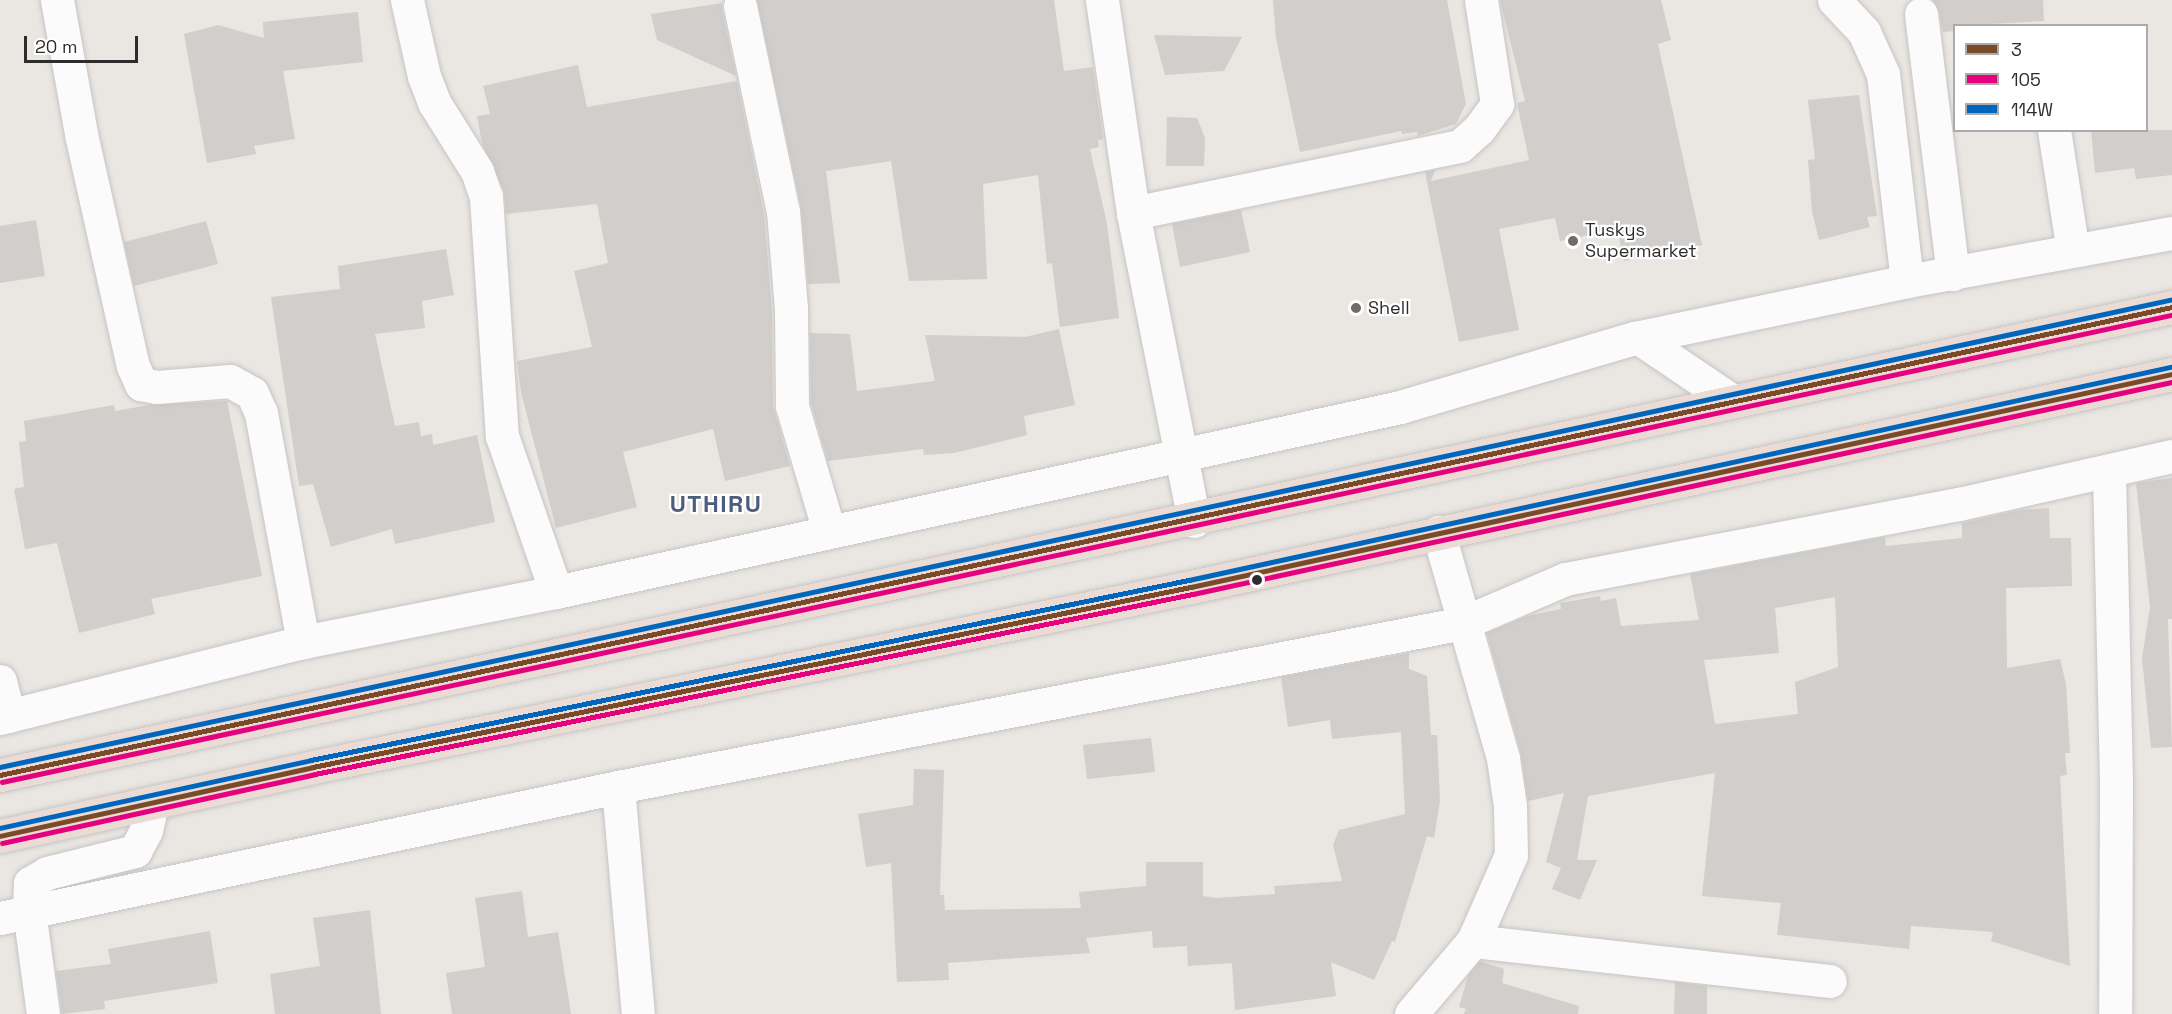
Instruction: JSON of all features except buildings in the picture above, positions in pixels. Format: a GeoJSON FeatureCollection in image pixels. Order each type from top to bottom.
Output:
{"type":"FeatureCollection","features":[{"type":"Feature","properties":{"kind":"highway"},"geometry":{"type":"LineString","coordinates":[[0,775],[1194,521],[1731,400],[2172,307]]}},
{"type":"Feature","properties":{"kind":"highway"},"geometry":{"type":"LineString","coordinates":[[0,836],[1438,532],[2172,374]]}},
{"type":"Feature","properties":{"kind":"street"},"geometry":{"type":"LineString","coordinates":[[57,0],[84,145],[133,366],[141,384],[157,387],[230,381],[252,393],[261,413],[303,642]]}},
{"type":"Feature","properties":{"kind":"street"},"geometry":{"type":"LineString","coordinates":[[407,0],[424,76],[435,105],[477,171],[486,197],[502,436],[556,592]]}},
{"type":"Feature","properties":{"kind":"street"},"geometry":{"type":"LineString","coordinates":[[1102,0],[1132,213],[1184,455],[1194,521]]}},
{"type":"Feature","properties":{"kind":"street"},"geometry":{"type":"LineString","coordinates":[[1132,213],[1460,146],[1479,129],[1497,104],[1481,0]]}},
{"type":"Feature","properties":{"kind":"street"},"geometry":{"type":"LineString","coordinates":[[1848,5],[1876,52],[1883,74],[1907,281]]}},
{"type":"Feature","properties":{"kind":"street"},"geometry":{"type":"LineString","coordinates":[[740,6],[783,211],[791,309],[792,406],[829,531]]}},
{"type":"Feature","properties":{"kind":"street"},"geometry":{"type":"LineString","coordinates":[[1922,14],[1953,274]]}},
{"type":"Feature","properties":{"kind":"street"},"geometry":{"type":"LineString","coordinates":[[2054,132],[2073,251]]}},
{"type":"Feature","properties":{"kind":"street"},"geometry":{"type":"LineString","coordinates":[[0,681],[4,717],[303,642],[556,592],[1400,407],[1639,338],[1907,281],[2172,232]]}},
{"type":"Feature","properties":{"kind":"street"},"geometry":{"type":"LineString","coordinates":[[1639,338],[1731,400]]}},
{"type":"Feature","properties":{"kind":"street"},"geometry":{"type":"LineString","coordinates":[[14,914],[618,787],[1463,623],[1565,579],[1959,504],[2172,456]]}},
{"type":"Feature","properties":{"kind":"street"},"geometry":{"type":"LineString","coordinates":[[2109,471],[2116,770],[2115,1014]]}},
{"type":"Feature","properties":{"kind":"street"},"geometry":{"type":"LineString","coordinates":[[1403,1013],[1473,941],[1511,855],[1510,806],[1503,758],[1438,532]]}},
{"type":"Feature","properties":{"kind":"street"},"geometry":{"type":"LineString","coordinates":[[618,787],[638,1014]]}},
{"type":"Feature","properties":{"kind":"street"},"geometry":{"type":"LineString","coordinates":[[43,1014],[14,914],[35,878],[135,851],[144,836],[152,803]]}},
{"type":"Feature","properties":{"kind":"street"},"geometry":{"type":"LineString","coordinates":[[1473,941],[1830,981]]}},
{"type":"Feature","properties":{"kind":"transit line","name":"114W"},"geometry":{"type":"LineString","coordinates":[[0,767],[2170,300]]}},
{"type":"Feature","properties":{"kind":"transit line","name":"3"},"geometry":{"type":"LineString","coordinates":[[0,775],[2172,307]]}},
{"type":"Feature","properties":{"kind":"transit line","name":"105"},"geometry":{"type":"LineString","coordinates":[[2,782],[2172,315]]}},
{"type":"Feature","properties":{"kind":"transit line","name":"114W"},"geometry":{"type":"LineString","coordinates":[[0,828],[311,760],[1189,580],[2170,367]]}},
{"type":"Feature","properties":{"kind":"transit line","name":"3"},"geometry":{"type":"LineString","coordinates":[[0,836],[313,767],[1191,587],[2172,374]]}},
{"type":"Feature","properties":{"kind":"transit line","name":"105"},"geometry":{"type":"LineString","coordinates":[[2,843],[315,774],[1193,594],[2172,382]]}},
{"type":"Feature","properties":{"kind":"place","name":"Tuskys Supermarket"},"geometry":{"type":"Point","coordinates":[1573,241]}},
{"type":"Feature","properties":{"kind":"place","name":"Shell"},"geometry":{"type":"Point","coordinates":[1356,308]}},
{"type":"Feature","properties":{"kind":"district","name":"UTHIRU"},"geometry":{"type":"Point","coordinates":[716,504]}}]}
